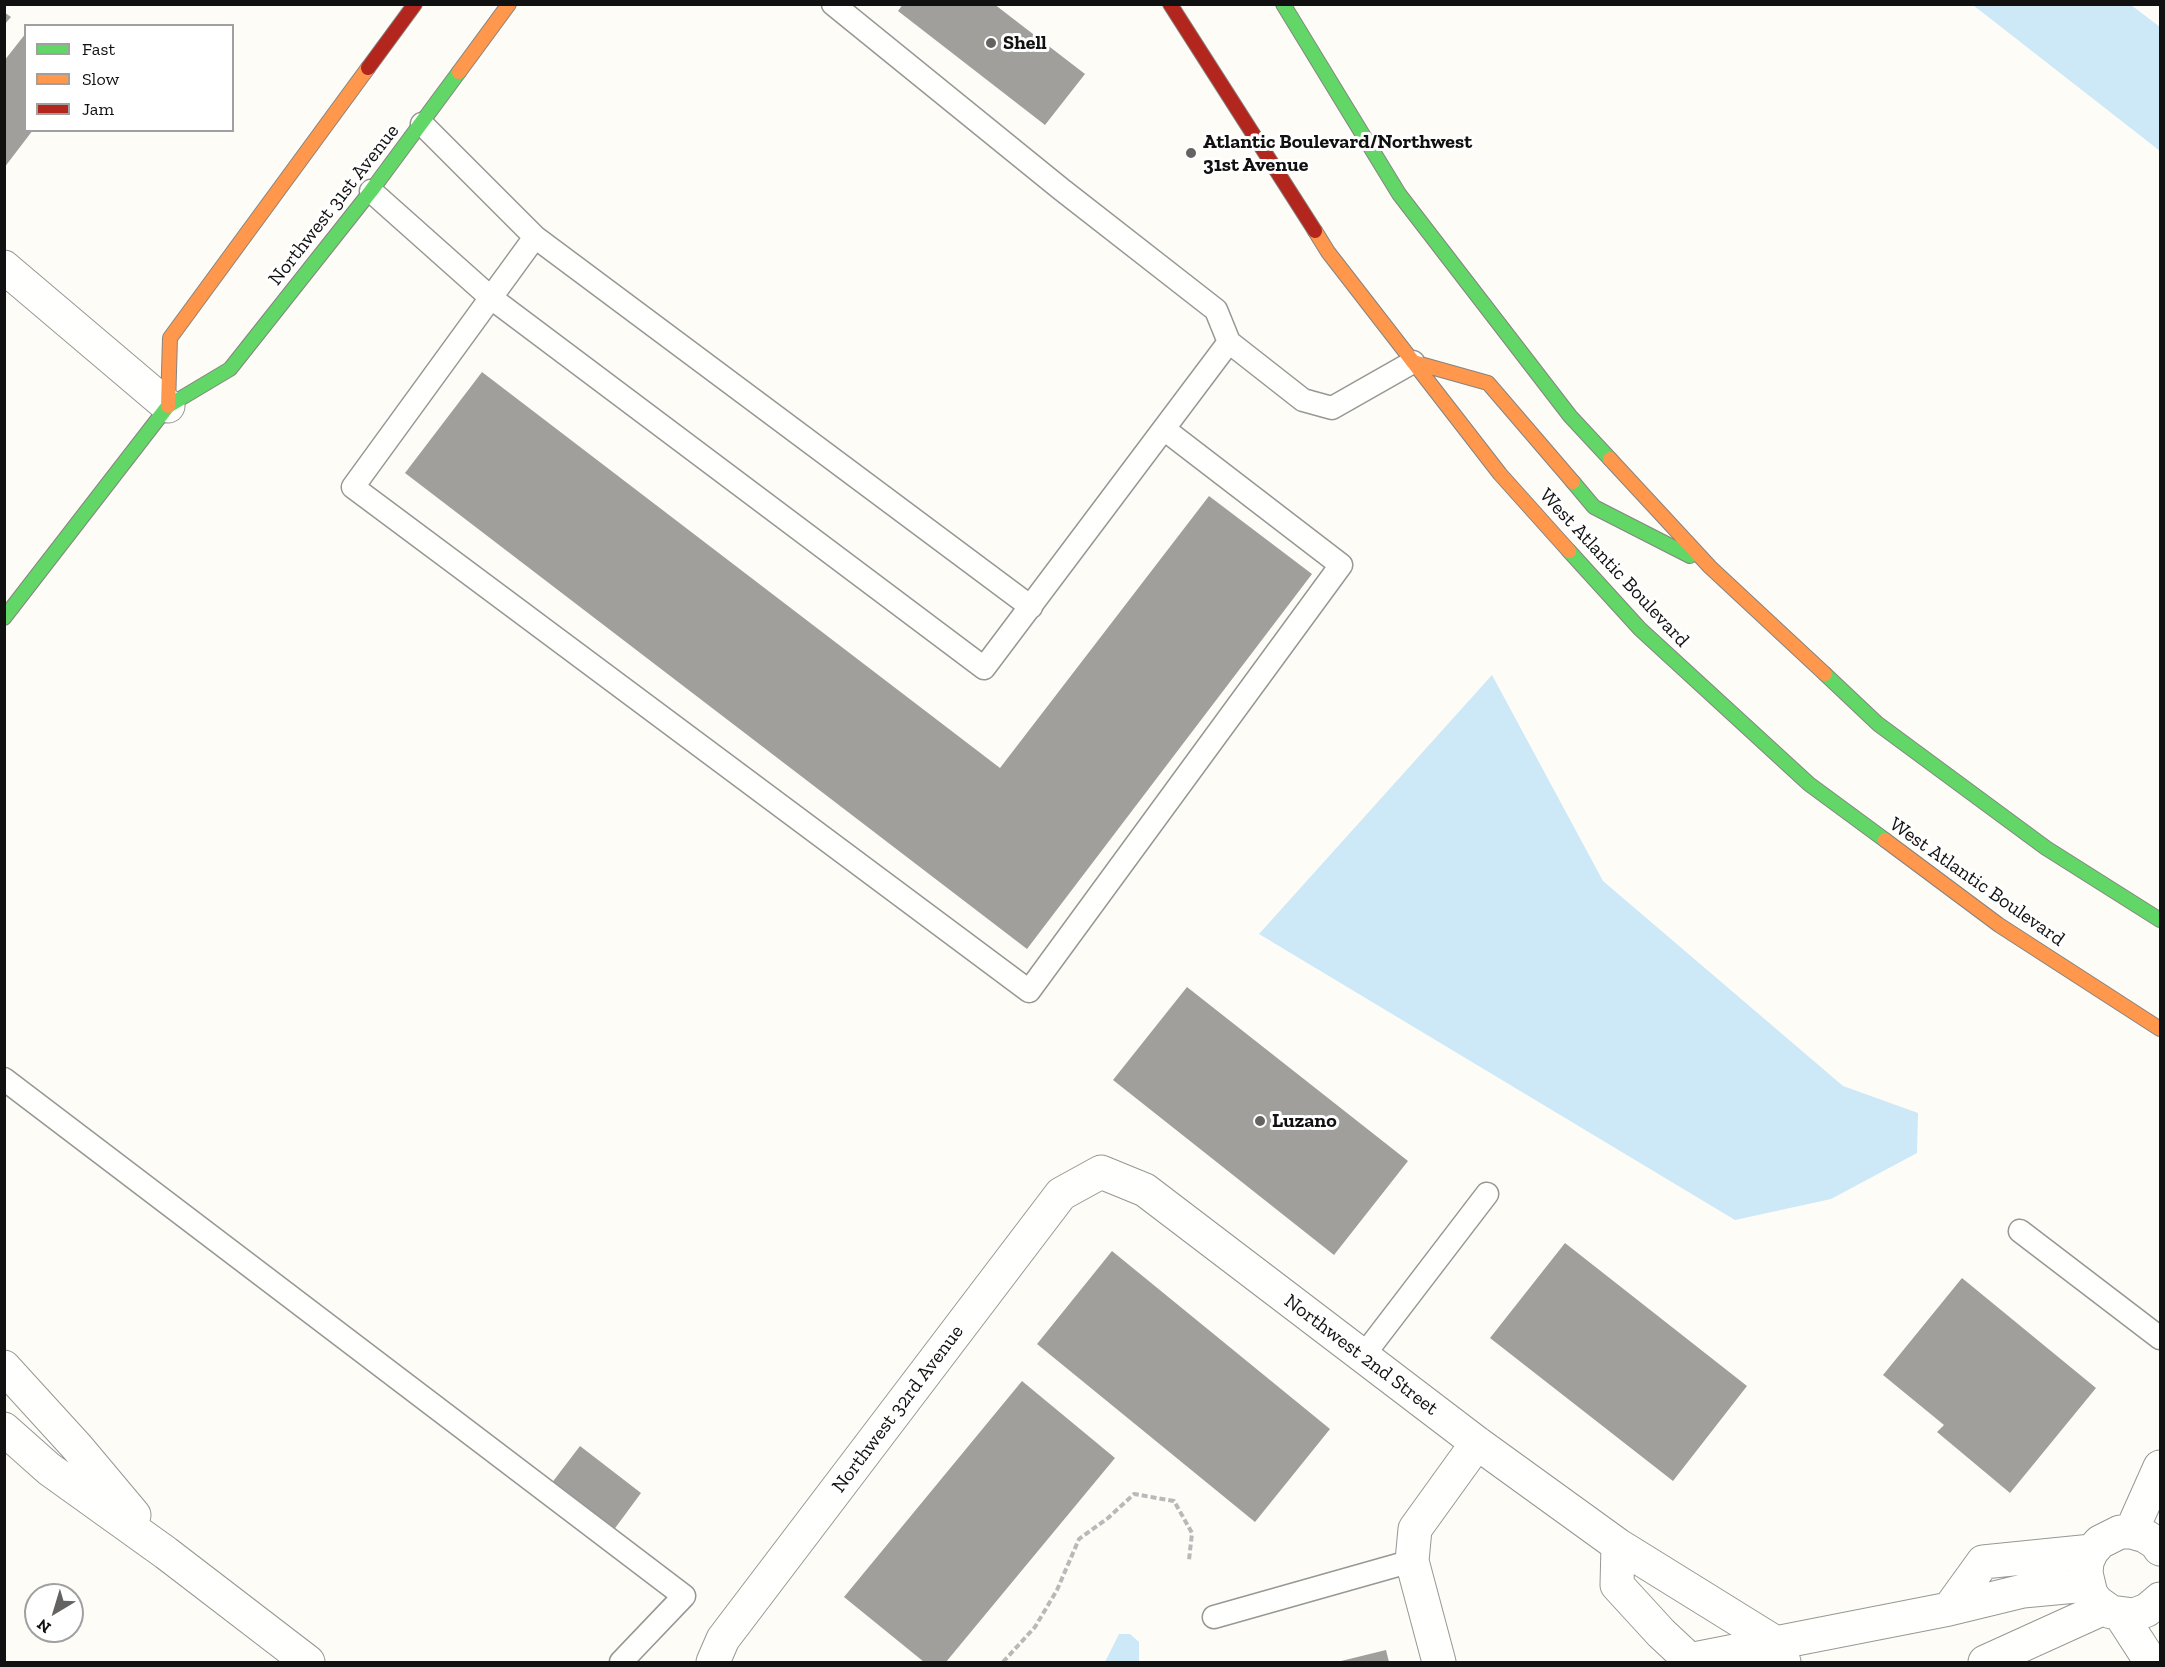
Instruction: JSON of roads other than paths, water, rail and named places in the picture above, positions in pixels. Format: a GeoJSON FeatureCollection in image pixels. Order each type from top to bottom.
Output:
{"type":"FeatureCollection","features":[{"type":"Feature","properties":{"kind":"main road"},"geometry":{"type":"LineString","coordinates":[[168,406],[170,338],[416,4]]}},
{"type":"Feature","properties":{"kind":"main road","name":"Northwest 31st Avenue"},"geometry":{"type":"LineString","coordinates":[[4,618],[168,406],[231,369],[371,191],[509,4]]}},
{"type":"Feature","properties":{"kind":"main road","name":"West Atlantic Boulevard"},"geometry":{"type":"LineString","coordinates":[[1170,4],[1328,252],[1500,474],[1640,629],[1809,784],[1999,925],[2160,1029]]}},
{"type":"Feature","properties":{"kind":"main road"},"geometry":{"type":"LineString","coordinates":[[1283,4],[1399,194],[1570,416],[1710,567],[1878,724],[2046,848],[2160,920]]}},
{"type":"Feature","properties":{"kind":"main road"},"geometry":{"type":"LineString","coordinates":[[1413,362],[1488,383],[1594,507],[1710,567]]}},
{"type":"Feature","properties":{"kind":"street"},"geometry":{"type":"LineString","coordinates":[[4,267],[168,406]]}},
{"type":"Feature","properties":{"kind":"street","name":"Northwest 2nd Street"},"geometry":{"type":"LineString","coordinates":[[1101,1172],[1145,1190],[1477,1443],[1618,1545],[1780,1653]]}},
{"type":"Feature","properties":{"kind":"street","name":"Northwest 32rd Avenue"},"geometry":{"type":"LineString","coordinates":[[713,1662],[723,1639],[1061,1194],[1101,1172]]}},
{"type":"Feature","properties":{"kind":"street"},"geometry":{"type":"LineString","coordinates":[[4,1367],[77,1447],[166,1553]]}},
{"type":"Feature","properties":{"kind":"street"},"geometry":{"type":"LineString","coordinates":[[4,1429],[50,1469],[166,1553],[308,1662]]}},
{"type":"Feature","properties":{"kind":"street"},"geometry":{"type":"LineString","coordinates":[[1439,1662],[1412,1561],[1416,1529],[1477,1443]]}},
{"type":"Feature","properties":{"kind":"street"},"geometry":{"type":"LineString","coordinates":[[2131,1532],[2160,1467]]}},
{"type":"Feature","properties":{"kind":"street"},"geometry":{"type":"LineString","coordinates":[[2151,1662],[2104,1602],[2086,1573],[2087,1562],[2092,1551],[2109,1536],[2131,1532],[2145,1536],[2156,1543],[2160,1549]]}},
{"type":"Feature","properties":{"kind":"street"},"geometry":{"type":"LineString","coordinates":[[1618,1545],[1617,1585],[1661,1634],[1691,1661],[1780,1653],[2023,1591],[2104,1602],[2134,1615],[2160,1602]]}},
{"type":"Feature","properties":{"kind":"street"},"geometry":{"type":"LineString","coordinates":[[1949,1609],[1983,1563],[2092,1551]]}},
{"type":"Feature","properties":{"kind":"street"},"geometry":{"type":"LineString","coordinates":[[1985,1662],[2104,1602]]}},
{"type":"Feature","properties":{"kind":"lane"},"geometry":{"type":"LineString","coordinates":[[833,4],[1061,189],[1216,310],[1229,342],[1303,400],[1332,408],[1413,362]]}},
{"type":"Feature","properties":{"kind":"lane"},"geometry":{"type":"LineString","coordinates":[[422,124],[535,237],[1030,607]]}},
{"type":"Feature","properties":{"kind":"lane"},"geometry":{"type":"LineString","coordinates":[[371,191],[490,297],[984,668],[1229,342]]}},
{"type":"Feature","properties":{"kind":"lane"},"geometry":{"type":"LineString","coordinates":[[535,237],[352,487],[1029,991],[1341,565],[1164,429]]}},
{"type":"Feature","properties":{"kind":"lane"},"geometry":{"type":"LineString","coordinates":[[4,1079],[684,1596],[621,1662]]}},
{"type":"Feature","properties":{"kind":"lane"},"geometry":{"type":"LineString","coordinates":[[1363,1356],[1487,1194]]}},
{"type":"Feature","properties":{"kind":"lane"},"geometry":{"type":"LineString","coordinates":[[2020,1231],[2160,1338]]}},
{"type":"Feature","properties":{"kind":"lane"},"geometry":{"type":"LineString","coordinates":[[1214,1617],[1412,1561]]}},
{"type":"Feature","properties":{"kind":"water"},"geometry":{"type":"Polygon","coordinates":[[[1973,5],[2131,5],[2160,27],[2160,151],[1973,5]]]}},
{"type":"Feature","properties":{"kind":"water"},"geometry":{"type":"Polygon","coordinates":[[[1492,675],[1603,881],[1843,1086],[1918,1113],[1917,1153],[1831,1199],[1735,1220],[1259,934],[1492,675]]]}},
{"type":"Feature","properties":{"kind":"water"},"geometry":{"type":"Polygon","coordinates":[[[1119,1634],[1130,1634],[1139,1642],[1139,1662],[1105,1662],[1119,1634]]]}},
{"type":"Feature","properties":{"kind":"place","name":"Shell"},"geometry":{"type":"Point","coordinates":[991,43]}},
{"type":"Feature","properties":{"kind":"place","name":"Atlantic Boulevard/Northwest 31st Avenue"},"geometry":{"type":"Point","coordinates":[1191,153]}},
{"type":"Feature","properties":{"kind":"place","name":"Luzano"},"geometry":{"type":"Point","coordinates":[1260,1121]}}]}
